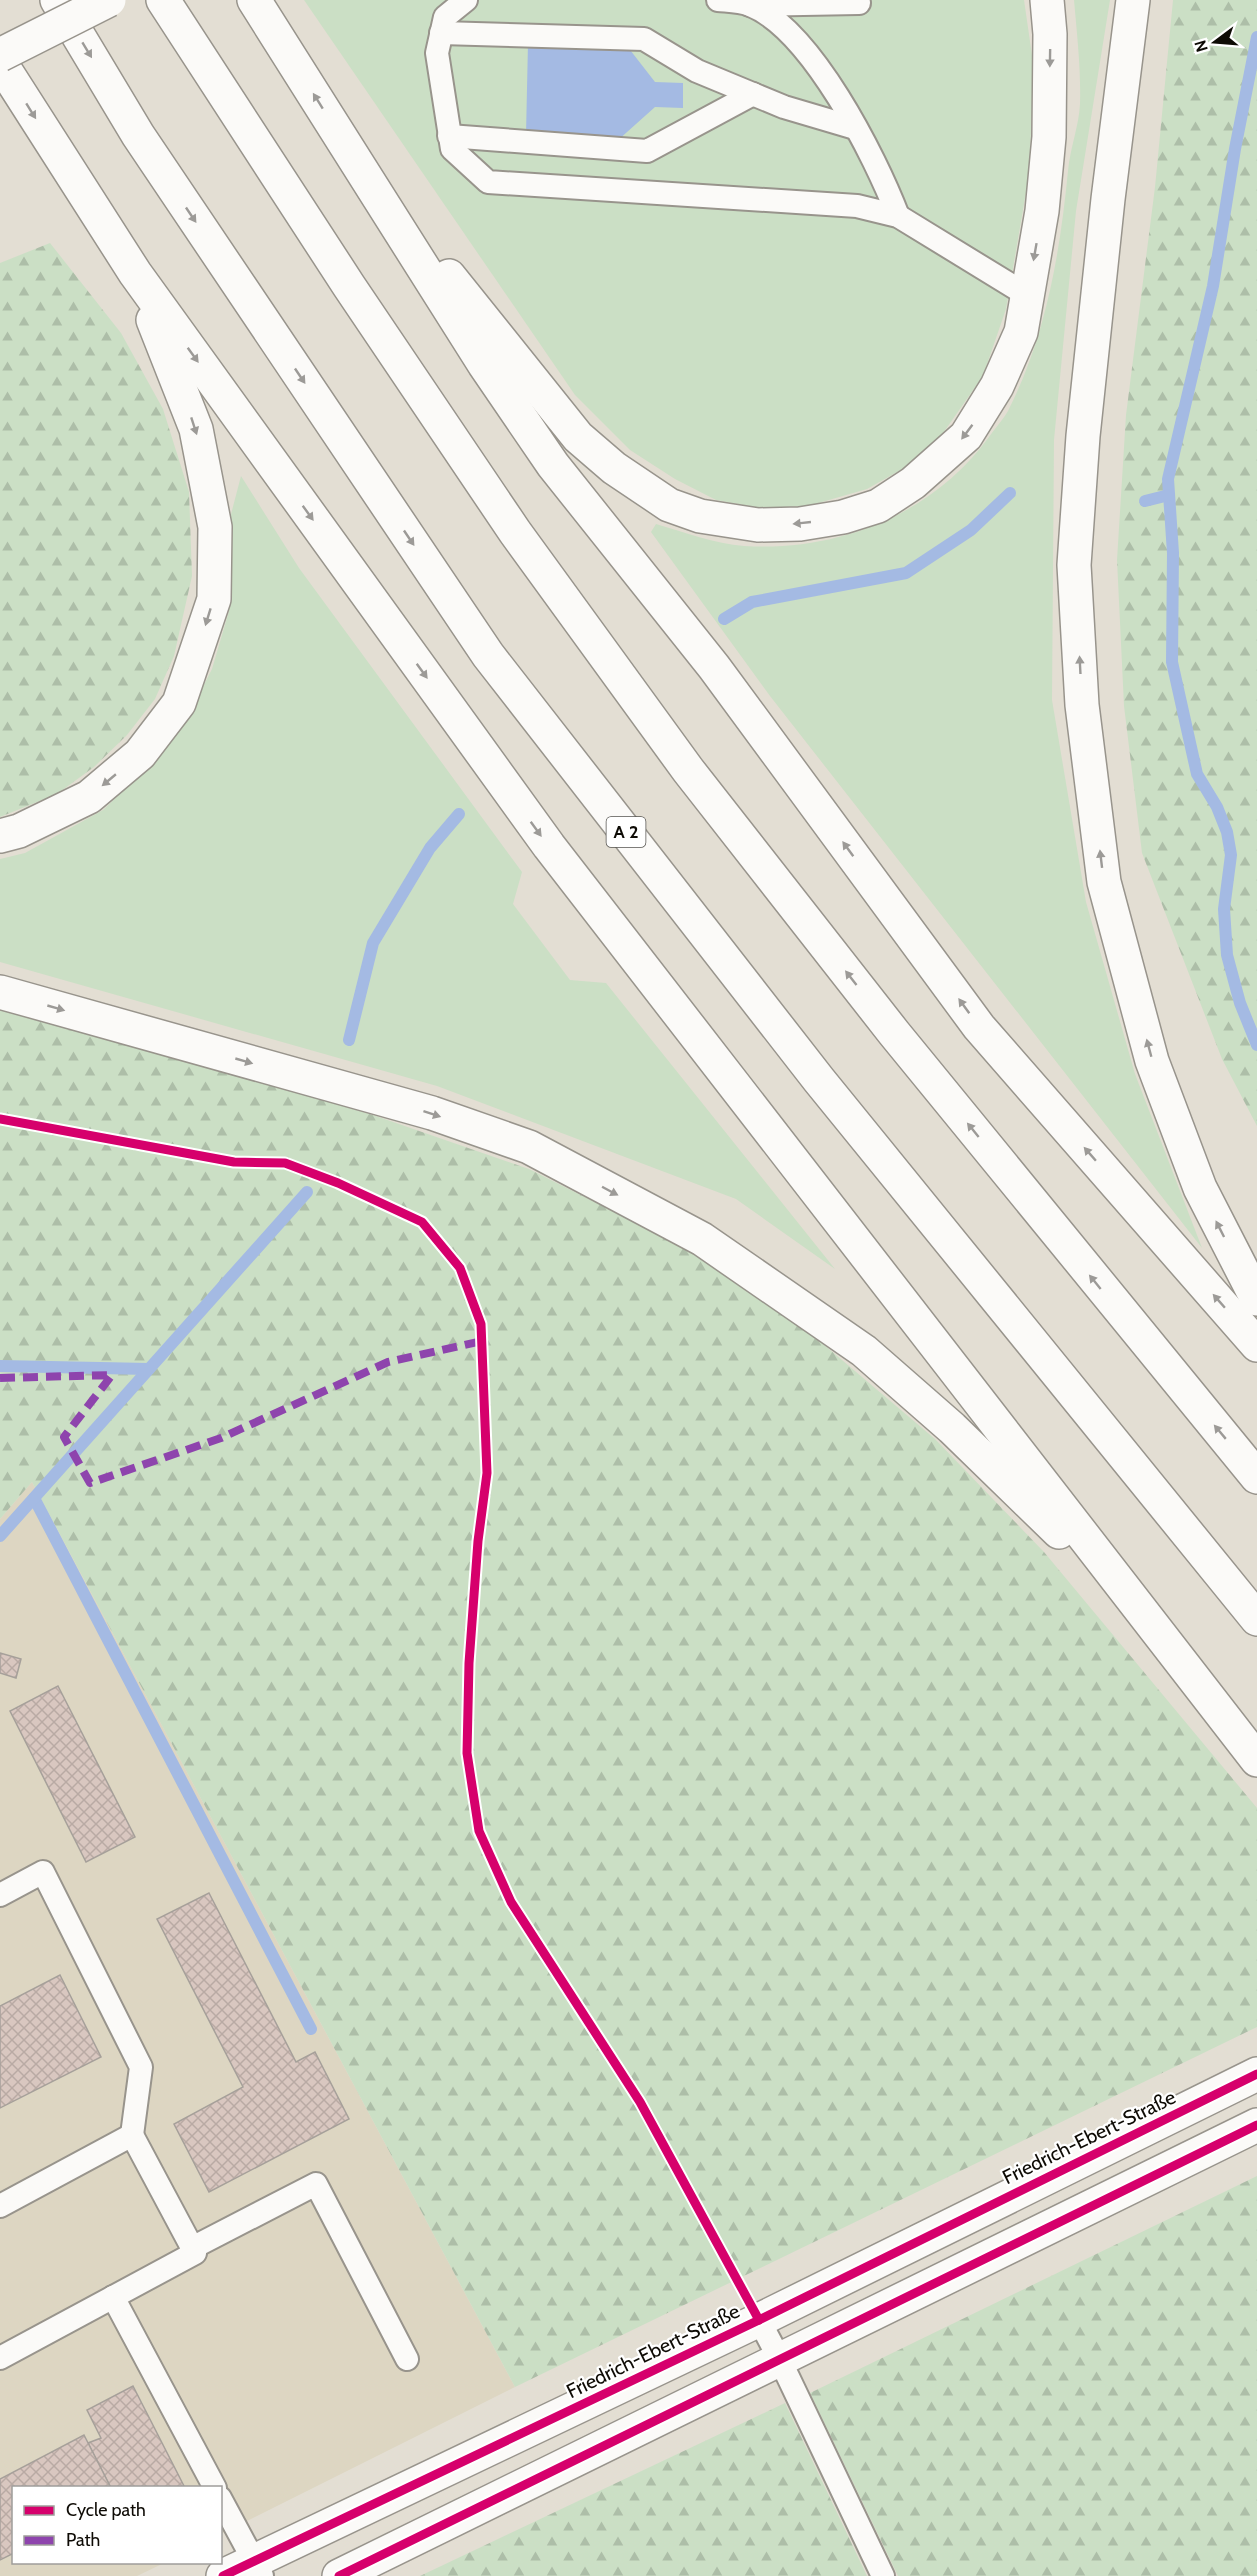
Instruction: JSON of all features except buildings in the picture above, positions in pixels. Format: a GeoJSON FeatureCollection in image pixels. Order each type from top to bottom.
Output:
{"type":"FeatureCollection","features":[{"type":"Feature","properties":{"kind":"main road","name":"A 2"},"geometry":{"type":"LineString","coordinates":[[57,0],[138,135],[488,654],[819,1080],[1257,1619]]}},
{"type":"Feature","properties":{"kind":"main road"},"geometry":{"type":"LineString","coordinates":[[0,55],[109,0]]}},
{"type":"Feature","properties":{"kind":"main road"},"geometry":{"type":"LineString","coordinates":[[163,0],[349,286],[515,532],[688,770],[902,1042],[1257,1478]]}},
{"type":"Feature","properties":{"kind":"main road"},"geometry":{"type":"LineString","coordinates":[[254,0],[483,364],[553,465],[714,667],[979,1027],[1257,1345]]}},
{"type":"Feature","properties":{"kind":"main road"},"geometry":{"type":"LineString","coordinates":[[349,151],[578,436],[614,468],[669,505],[700,516],[758,525],[800,524],[843,517],[878,506],[913,483],[966,436],[998,386],[1022,332],[1042,211],[1049,137],[1050,34],[1047,0]]}},
{"type":"Feature","properties":{"kind":"main road"},"geometry":{"type":"LineString","coordinates":[[1133,0],[1108,199],[1082,447],[1074,565],[1082,705],[1104,882],[1152,1061],[1200,1188],[1257,1299]]}},
{"type":"Feature","properties":{"kind":"main road"},"geometry":{"type":"LineString","coordinates":[[0,62],[135,273],[549,846],[1257,1761]]}},
{"type":"Feature","properties":{"kind":"main road"},"geometry":{"type":"LineString","coordinates":[[0,836],[19,831],[89,797],[140,754],[179,702],[214,599],[215,527],[196,429],[135,273]]}},
{"type":"Feature","properties":{"kind":"main road"},"geometry":{"type":"LineString","coordinates":[[0,992],[442,1117],[528,1147],[702,1239],[864,1351],[952,1428],[1092,1566],[1257,1761]]}},
{"type":"Feature","properties":{"kind":"main road","name":"Friedrich-Ebert-Straße"},"geometry":{"type":"LineString","coordinates":[[223,2576],[258,2568],[1257,2074]]}},
{"type":"Feature","properties":{"kind":"main road"},"geometry":{"type":"LineString","coordinates":[[339,2576],[1257,2124]]}},
{"type":"Feature","properties":{"kind":"lane"},"geometry":{"type":"LineString","coordinates":[[466,0],[445,17],[437,53],[452,149],[488,182],[857,206],[898,216],[1027,295]]}},
{"type":"Feature","properties":{"kind":"lane"},"geometry":{"type":"LineString","coordinates":[[718,0],[750,5],[859,3]]}},
{"type":"Feature","properties":{"kind":"lane"},"geometry":{"type":"LineString","coordinates":[[750,5],[783,26],[824,76],[882,175],[898,216]]}},
{"type":"Feature","properties":{"kind":"lane"},"geometry":{"type":"LineString","coordinates":[[441,33],[645,39],[697,71],[784,107],[855,128]]}},
{"type":"Feature","properties":{"kind":"lane"},"geometry":{"type":"LineString","coordinates":[[449,136],[647,151],[753,94]]}},
{"type":"Feature","properties":{"kind":"lane"},"geometry":{"type":"LineString","coordinates":[[0,1895],[43,1872],[141,2067],[132,2135],[195,2253],[0,2358]]}},
{"type":"Feature","properties":{"kind":"lane"},"geometry":{"type":"LineString","coordinates":[[0,2206],[132,2135]]}},
{"type":"Feature","properties":{"kind":"lane"},"geometry":{"type":"LineString","coordinates":[[192,2248],[316,2184],[407,2359]]}},
{"type":"Feature","properties":{"kind":"lane"},"geometry":{"type":"LineString","coordinates":[[113,2297],[214,2486]]}},
{"type":"Feature","properties":{"kind":"lane"},"geometry":{"type":"LineString","coordinates":[[759,2320],[883,2576]]}},
{"type":"Feature","properties":{"kind":"lane"},"geometry":{"type":"LineString","coordinates":[[222,2502],[258,2568]]}},
{"type":"Feature","properties":{"kind":"shaded area"},"geometry":{"type":"Polygon","coordinates":[[[32,1482],[515,2387],[222,2534],[222,2486],[12,2486],[12,2564],[162,2564],[137,2576],[0,2576],[0,1519],[32,1482]]]}},
{"type":"Feature","properties":{"kind":"green space"},"geometry":{"type":"Polygon","coordinates":[[[304,0],[1024,0],[1034,69],[1029,175],[1006,309],[983,376],[941,436],[906,467],[867,489],[808,506],[761,508],[716,500],[675,479],[630,450],[575,395],[304,0]]]}},
{"type":"Feature","properties":{"kind":"green space"},"geometry":{"type":"Polygon","coordinates":[[[1074,0],[1110,0],[1076,211],[1054,440],[1052,700],[1086,902],[1135,1074],[1202,1248],[770,696],[651,532],[656,524],[711,540],[744,546],[779,546],[814,542],[848,534],[881,523],[912,507],[966,464],[989,437],[1004,418],[1021,383],[1042,324],[1056,263],[1069,162],[1080,104],[1074,0]]]}},
{"type":"Feature","properties":{"kind":"green space"},"geometry":{"type":"Polygon","coordinates":[[[1173,0],[1257,0],[1257,1126],[1222,1059],[1142,853],[1124,706],[1117,560],[1126,415],[1155,187],[1173,0]]]}},
{"type":"Feature","properties":{"kind":"green space"},"geometry":{"type":"Polygon","coordinates":[[[50,243],[121,333],[163,409],[189,492],[192,576],[174,656],[155,699],[127,735],[94,767],[57,794],[0,817],[0,263],[50,243]]]}},
{"type":"Feature","properties":{"kind":"green space"},"geometry":{"type":"Polygon","coordinates":[[[241,476],[299,568],[522,872],[513,904],[570,980],[606,983],[835,1269],[736,1199],[437,1086],[0,962],[0,859],[25,853],[103,810],[158,757],[191,710],[212,669],[229,611],[229,522],[241,476]]]}},
{"type":"Feature","properties":{"kind":"green space"},"geometry":{"type":"Polygon","coordinates":[[[0,1010],[373,1115],[529,1169],[680,1245],[809,1332],[935,1439],[1044,1552],[1257,1808],[1257,2027],[515,2387],[32,1482],[0,1519],[0,1010]]]}},
{"type":"Feature","properties":{"kind":"green space"},"geometry":{"type":"Polygon","coordinates":[[[1257,2176],[1257,2576],[898,2576],[810,2393],[1257,2176]]]}},
{"type":"Feature","properties":{"kind":"green space"},"geometry":{"type":"Polygon","coordinates":[[[785,2403],[867,2576],[420,2576],[785,2403]]]}},
{"type":"Feature","properties":{"kind":"water"},"geometry":{"type":"Polygon","coordinates":[[[528,43],[627,46],[655,82],[683,83],[683,108],[655,107],[617,141],[526,134],[528,43]]]}},
{"type":"Feature","properties":{"kind":"waterway"},"geometry":{"type":"LineString","coordinates":[[1257,37],[1235,149],[1213,286],[1168,479],[1173,553],[1172,662],[1197,774],[1217,807],[1227,832],[1231,855],[1224,909],[1227,955],[1240,1003],[1257,1045]]}},
{"type":"Feature","properties":{"kind":"waterway"},"geometry":{"type":"LineString","coordinates":[[724,619],[752,602],[906,573],[971,530],[1010,493]]}},
{"type":"Feature","properties":{"kind":"waterway"},"geometry":{"type":"LineString","coordinates":[[1145,501],[1169,495]]}},
{"type":"Feature","properties":{"kind":"waterway"},"geometry":{"type":"LineString","coordinates":[[349,1040],[373,943],[430,848],[459,814]]}},
{"type":"Feature","properties":{"kind":"waterway"},"geometry":{"type":"LineString","coordinates":[[0,1536],[307,1192]]}},
{"type":"Feature","properties":{"kind":"waterway"},"geometry":{"type":"LineString","coordinates":[[0,1366],[149,1369]]}},
{"type":"Feature","properties":{"kind":"waterway"},"geometry":{"type":"LineString","coordinates":[[34,1498],[311,2029]]}},
{"type":"Feature","properties":{"kind":"marked path"},"geometry":{"type":"LineString","coordinates":[[0,1378],[112,1375],[64,1437],[90,1483],[221,1438],[388,1362],[482,1341]]}},
{"type":"Feature","properties":{"kind":"cycle path"},"geometry":{"type":"LineString","coordinates":[[0,1119],[234,1162],[285,1163],[338,1183],[422,1222],[460,1268],[481,1324],[487,1473],[478,1541],[469,1663],[467,1753],[479,1831],[511,1902],[640,2102],[759,2320]]}},
{"type":"Feature","properties":{"kind":"cycle path"},"geometry":{"type":"LineString","coordinates":[[223,2576],[759,2320],[1257,2074]]}},
{"type":"Feature","properties":{"kind":"cycle path"},"geometry":{"type":"LineString","coordinates":[[339,2576],[1257,2125]]}}]}
